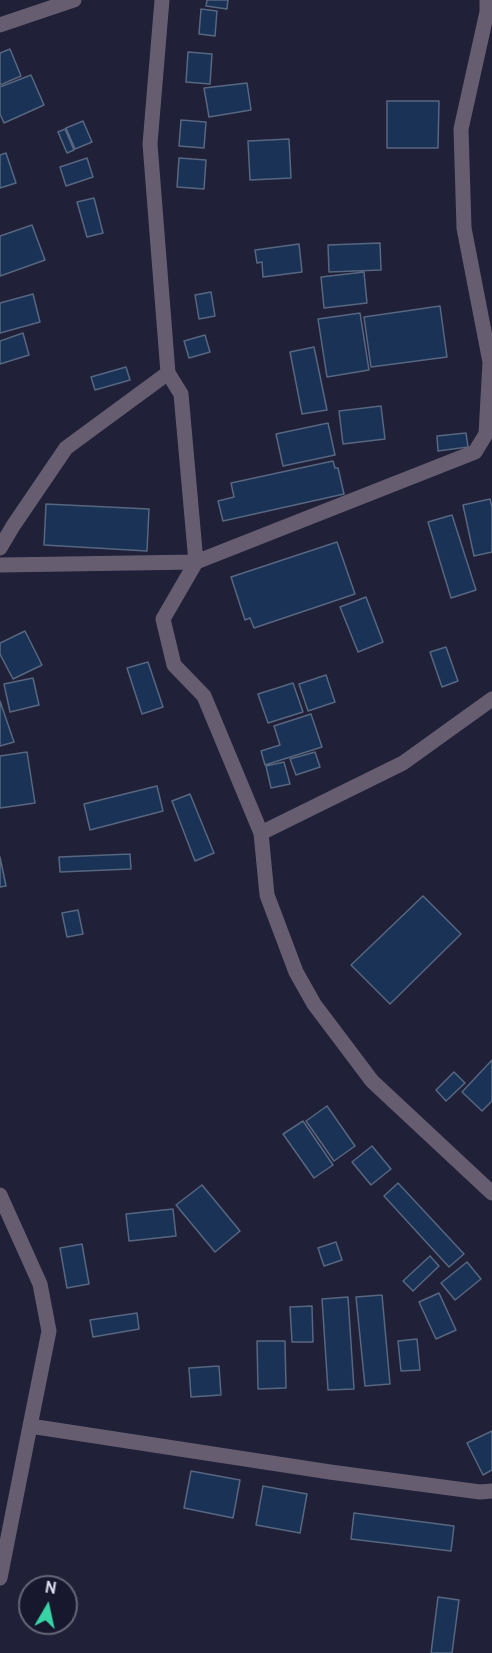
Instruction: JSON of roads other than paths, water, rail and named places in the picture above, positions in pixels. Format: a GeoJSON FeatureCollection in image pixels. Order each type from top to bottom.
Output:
{"type":"FeatureCollection","features":[{"type":"Feature","properties":{"kind":"street"},"geometry":{"type":"LineString","coordinates":[[0,25],[74,0]]}},
{"type":"Feature","properties":{"kind":"street"},"geometry":{"type":"LineString","coordinates":[[162,0],[150,144],[168,374],[181,394],[196,562],[163,619],[174,665],[204,696],[261,833],[267,895],[296,972],[314,1004],[372,1081],[492,1193]]}},
{"type":"Feature","properties":{"kind":"street"},"geometry":{"type":"LineString","coordinates":[[0,565],[196,562],[475,452],[486,434],[490,362],[464,228],[461,129],[489,8]]}},
{"type":"Feature","properties":{"kind":"street"},"geometry":{"type":"LineString","coordinates":[[0,548],[6,526],[66,447],[168,374]]}},
{"type":"Feature","properties":{"kind":"street"},"geometry":{"type":"LineString","coordinates":[[261,833],[403,763],[492,699]]}},
{"type":"Feature","properties":{"kind":"street"},"geometry":{"type":"LineString","coordinates":[[0,1195],[40,1284],[49,1331],[0,1578]]}},
{"type":"Feature","properties":{"kind":"street"},"geometry":{"type":"LineString","coordinates":[[30,1426],[330,1473],[480,1492],[492,1491]]}}]}
